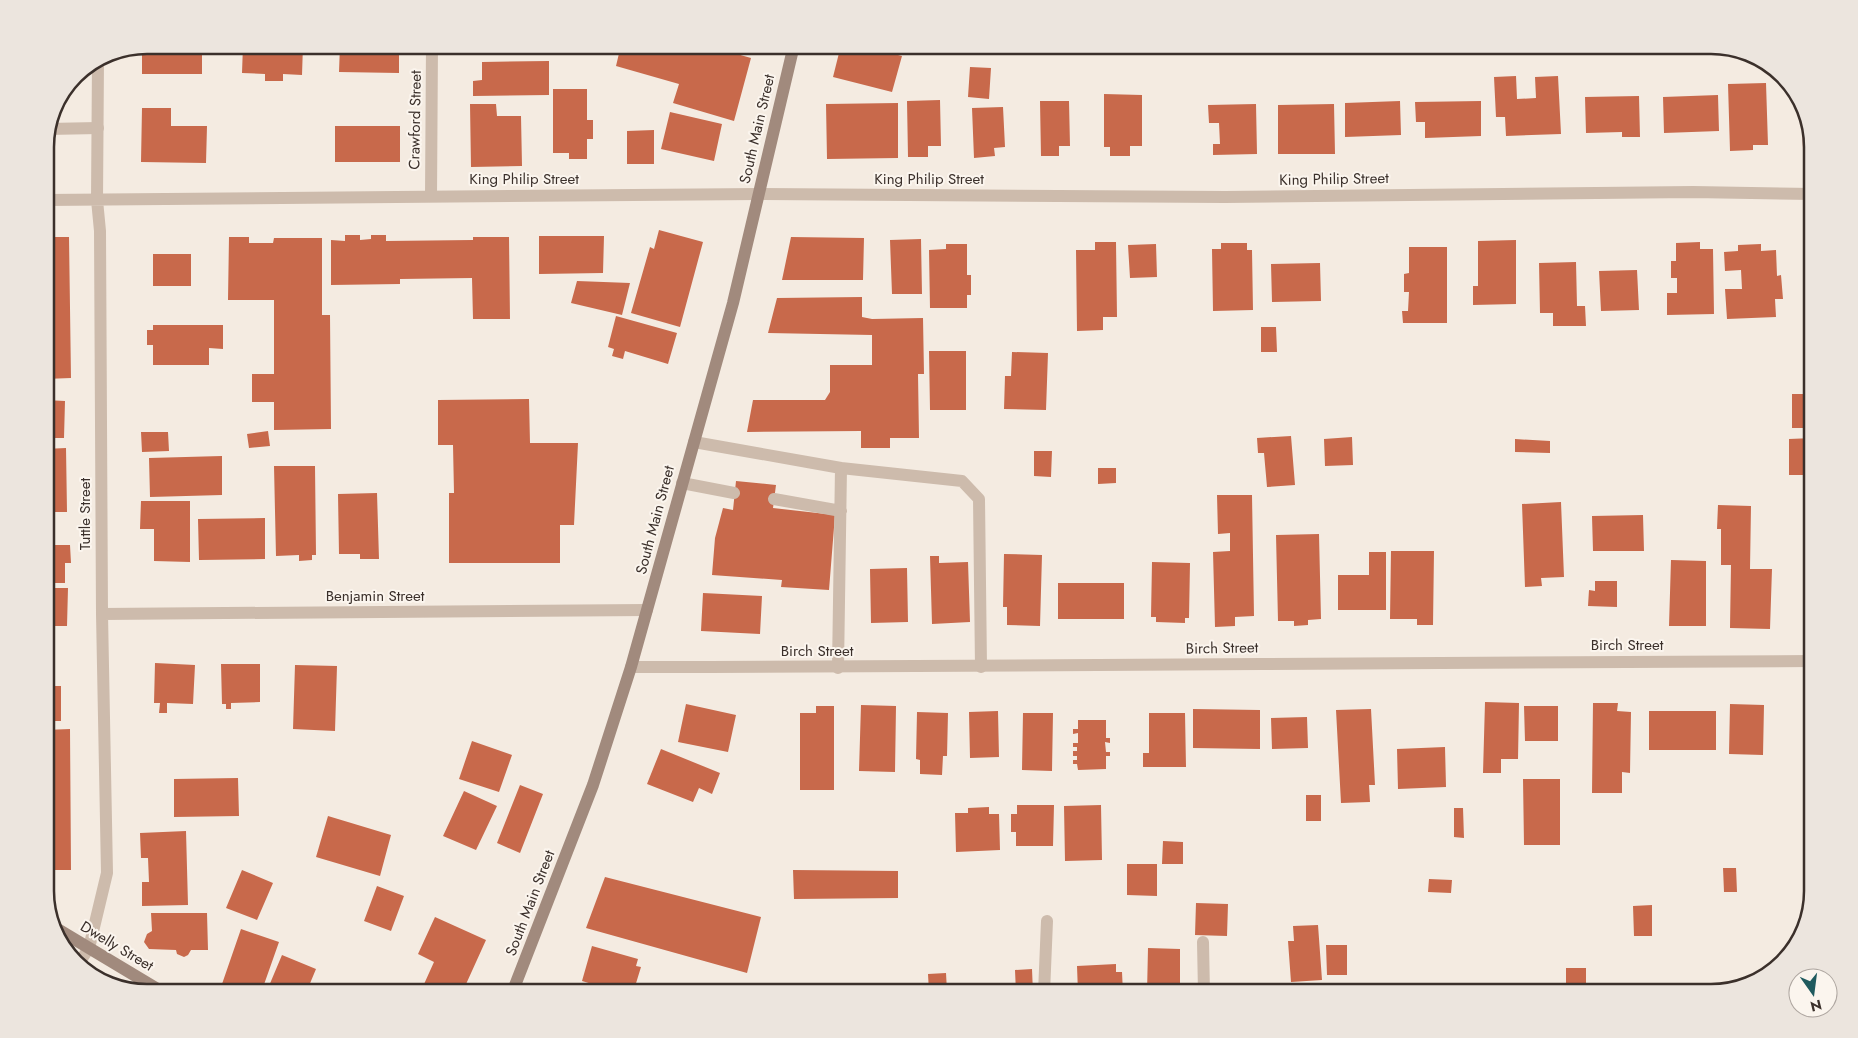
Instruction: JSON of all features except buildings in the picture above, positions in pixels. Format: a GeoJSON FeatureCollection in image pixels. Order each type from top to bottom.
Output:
{"type":"FeatureCollection","features":[{"type":"Feature","properties":{"kind":"main road","name":"South Main Street"},"geometry":{"type":"LineString","coordinates":[[516,984],[593,785],[631,667],[732,303],[792,54]]}},
{"type":"Feature","properties":{"kind":"main road","name":"Dwelly Street"},"geometry":{"type":"LineString","coordinates":[[64,933],[149,984]]}},
{"type":"Feature","properties":{"kind":"street","name":"Crawford Street"},"geometry":{"type":"LineString","coordinates":[[431,196],[432,54]]}},
{"type":"Feature","properties":{"kind":"street","name":"Tuttle Street"},"geometry":{"type":"LineString","coordinates":[[82,958],[88,948],[107,873],[102,614],[98,67]]}},
{"type":"Feature","properties":{"kind":"street"},"geometry":{"type":"LineString","coordinates":[[56,129],[98,128]]}},
{"type":"Feature","properties":{"kind":"street","name":"King Philip Street"},"geometry":{"type":"LineString","coordinates":[[54,200],[759,194],[1225,197],[1694,192],[1804,194]]}},
{"type":"Feature","properties":{"kind":"street"},"geometry":{"type":"LineString","coordinates":[[694,442],[841,468],[962,481],[979,499],[980,667]]}},
{"type":"Feature","properties":{"kind":"street"},"geometry":{"type":"LineString","coordinates":[[838,668],[841,468]]}},
{"type":"Feature","properties":{"kind":"street"},"geometry":{"type":"LineString","coordinates":[[682,483],[734,493]]}},
{"type":"Feature","properties":{"kind":"street"},"geometry":{"type":"LineString","coordinates":[[774,499],[841,511]]}},
{"type":"Feature","properties":{"kind":"street","name":"Benjamin Street"},"geometry":{"type":"LineString","coordinates":[[102,614],[647,610]]}},
{"type":"Feature","properties":{"kind":"street","name":"Birch Street"},"geometry":{"type":"LineString","coordinates":[[631,667],[838,668],[1316,662],[1804,661]]}},
{"type":"Feature","properties":{"kind":"street"},"geometry":{"type":"LineString","coordinates":[[1044,984],[1047,922]]}},
{"type":"Feature","properties":{"kind":"street"},"geometry":{"type":"LineString","coordinates":[[1203,942],[1204,984]]}}]}
